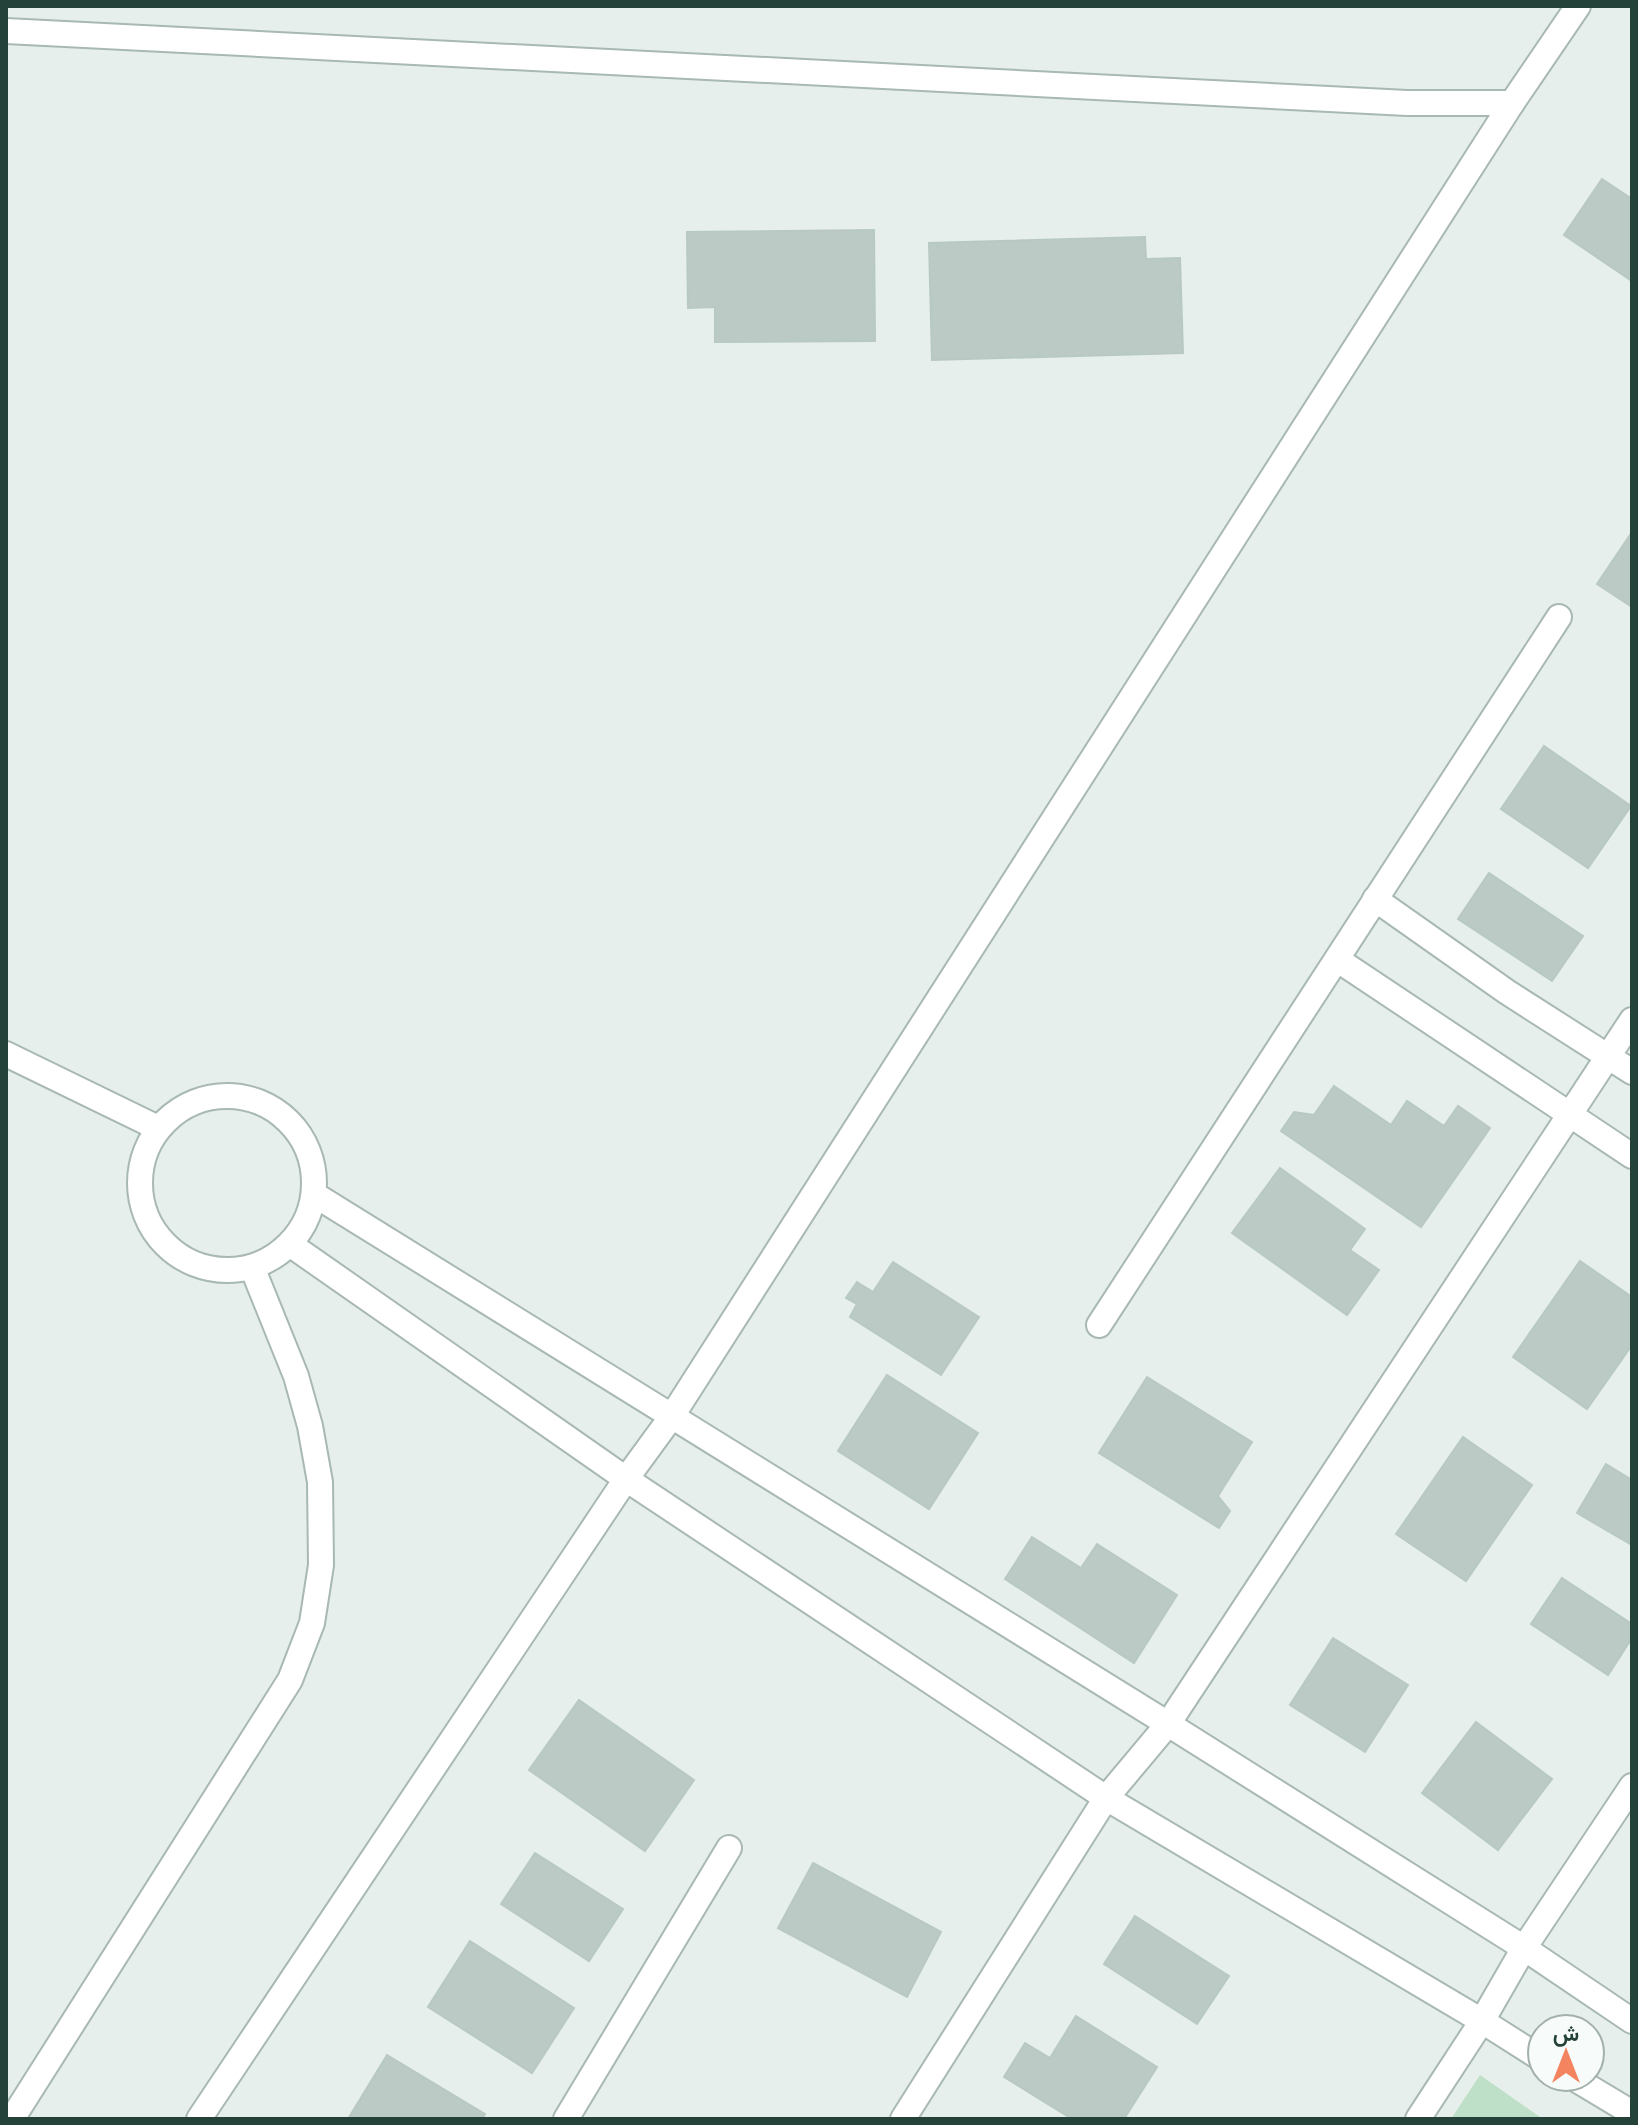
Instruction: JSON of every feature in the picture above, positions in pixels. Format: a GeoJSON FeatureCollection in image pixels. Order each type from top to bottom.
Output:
{"type":"FeatureCollection","features":[{"type":"Feature","properties":{"kind":"street"},"geometry":{"type":"LineString","coordinates":[[199,2119],[626,1479],[672,1416],[1512,103],[1578,6]]}},
{"type":"Feature","properties":{"kind":"street"},"geometry":{"type":"LineString","coordinates":[[6,31],[1407,103],[1512,103]]}},
{"type":"Feature","properties":{"kind":"street"},"geometry":{"type":"LineString","coordinates":[[1099,1325],[1559,617]]}},
{"type":"Feature","properties":{"kind":"street"},"geometry":{"type":"LineString","coordinates":[[1375,899],[1507,992],[1632,1072]]}},
{"type":"Feature","properties":{"kind":"street"},"geometry":{"type":"LineString","coordinates":[[1338,960],[1632,1156]]}},
{"type":"Feature","properties":{"kind":"street"},"geometry":{"type":"LineString","coordinates":[[903,2119],[1106,1798],[1168,1724],[1632,1020]]}},
{"type":"Feature","properties":{"kind":"street"},"geometry":{"type":"LineString","coordinates":[[6,1054],[158,1128]]}},
{"type":"Feature","properties":{"kind":"street"},"geometry":{"type":"LineString","coordinates":[[214,1096],[247,1098],[277,1110],[300,1133],[313,1163],[315,1195],[307,1222],[291,1245],[252,1267],[221,1271],[189,1263],[164,1245],[146,1218],[139,1187],[143,1155],[158,1128],[183,1107],[214,1096]]}},
{"type":"Feature","properties":{"kind":"street"},"geometry":{"type":"LineString","coordinates":[[315,1195],[1168,1724],[1524,1948],[1632,2021]]}},
{"type":"Feature","properties":{"kind":"street"},"geometry":{"type":"LineString","coordinates":[[291,1245],[626,1479],[1106,1798],[1526,2049]]}},
{"type":"Feature","properties":{"kind":"street"},"geometry":{"type":"LineString","coordinates":[[12,2119],[290,1680],[312,1623],[321,1565],[320,1482],[310,1426],[296,1376],[252,1267]]}},
{"type":"Feature","properties":{"kind":"street"},"geometry":{"type":"LineString","coordinates":[[1418,2119],[1482,2021],[1524,1948],[1632,1786]]}},
{"type":"Feature","properties":{"kind":"street"},"geometry":{"type":"LineString","coordinates":[[566,2119],[729,1848]]}},
{"type":"Feature","properties":{"kind":"street"},"geometry":{"type":"LineString","coordinates":[[1599,2093],[1632,2113]]}},
{"type":"Feature","properties":{"kind":"green space"},"geometry":{"type":"Polygon","coordinates":[[[1480,2075],[1543,2119],[1451,2119],[1480,2075]]]}},
{"type":"Feature","properties":{"kind":"building"},"geometry":{"type":"Polygon","coordinates":[[[1602,179],[1632,199],[1632,281],[1564,235],[1602,179]]]}},
{"type":"Feature","properties":{"kind":"building"},"geometry":{"type":"Polygon","coordinates":[[[874,230],[875,341],[715,342],[715,307],[688,308],[687,232],[874,230]]]}},
{"type":"Feature","properties":{"kind":"building"},"geometry":{"type":"Polygon","coordinates":[[[1145,237],[1146,259],[1180,258],[1183,353],[932,360],[929,243],[1145,237]]]}},
{"type":"Feature","properties":{"kind":"building"},"geometry":{"type":"Polygon","coordinates":[[[1632,532],[1632,607],[1597,584],[1632,532]]]}},
{"type":"Feature","properties":{"kind":"building"},"geometry":{"type":"Polygon","coordinates":[[[1544,746],[1631,806],[1588,868],[1501,809],[1544,746]]]}},
{"type":"Feature","properties":{"kind":"building"},"geometry":{"type":"Polygon","coordinates":[[[1489,873],[1583,936],[1552,981],[1458,919],[1489,873]]]}},
{"type":"Feature","properties":{"kind":"building"},"geometry":{"type":"Polygon","coordinates":[[[1334,1086],[1391,1125],[1407,1101],[1444,1126],[1458,1106],[1490,1128],[1421,1227],[1281,1131],[1294,1112],[1314,1115],[1334,1086]]]}},
{"type":"Feature","properties":{"kind":"building"},"geometry":{"type":"Polygon","coordinates":[[[1280,1168],[1365,1229],[1350,1250],[1379,1270],[1347,1315],[1232,1233],[1280,1168]]]}},
{"type":"Feature","properties":{"kind":"building"},"geometry":{"type":"Polygon","coordinates":[[[1580,1261],[1632,1297],[1632,1345],[1587,1409],[1513,1357],[1580,1261]]]}},
{"type":"Feature","properties":{"kind":"building"},"geometry":{"type":"Polygon","coordinates":[[[893,1262],[979,1317],[941,1375],[850,1317],[857,1304],[846,1298],[857,1282],[873,1292],[893,1262]]]}},
{"type":"Feature","properties":{"kind":"building"},"geometry":{"type":"Polygon","coordinates":[[[887,1375],[978,1433],[929,1509],[838,1451],[887,1375]]]}},
{"type":"Feature","properties":{"kind":"building"},"geometry":{"type":"Polygon","coordinates":[[[1147,1377],[1252,1442],[1218,1496],[1230,1511],[1219,1528],[1099,1453],[1147,1377]]]}},
{"type":"Feature","properties":{"kind":"building"},"geometry":{"type":"Polygon","coordinates":[[[1463,1437],[1532,1485],[1466,1581],[1396,1534],[1463,1437]]]}},
{"type":"Feature","properties":{"kind":"building"},"geometry":{"type":"Polygon","coordinates":[[[1606,1464],[1632,1480],[1632,1545],[1577,1513],[1606,1464]]]}},
{"type":"Feature","properties":{"kind":"building"},"geometry":{"type":"Polygon","coordinates":[[[1032,1537],[1081,1568],[1097,1544],[1177,1595],[1134,1663],[1005,1579],[1032,1537]]]}},
{"type":"Feature","properties":{"kind":"building"},"geometry":{"type":"Polygon","coordinates":[[[1562,1578],[1632,1624],[1632,1638],[1608,1675],[1531,1624],[1562,1578]]]}},
{"type":"Feature","properties":{"kind":"building"},"geometry":{"type":"Polygon","coordinates":[[[1333,1638],[1408,1685],[1365,1752],[1290,1705],[1333,1638]]]}},
{"type":"Feature","properties":{"kind":"building"},"geometry":{"type":"Polygon","coordinates":[[[579,1700],[694,1780],[645,1851],[529,1770],[579,1700]]]}},
{"type":"Feature","properties":{"kind":"building"},"geometry":{"type":"Polygon","coordinates":[[[1476,1722],[1552,1779],[1498,1850],[1422,1793],[1476,1722]]]}},
{"type":"Feature","properties":{"kind":"building"},"geometry":{"type":"Polygon","coordinates":[[[535,1853],[623,1909],[589,1961],[501,1904],[535,1853]]]}},
{"type":"Feature","properties":{"kind":"building"},"geometry":{"type":"Polygon","coordinates":[[[813,1863],[941,1932],[907,1997],[778,1928],[813,1863]]]}},
{"type":"Feature","properties":{"kind":"building"},"geometry":{"type":"Polygon","coordinates":[[[1135,1916],[1229,1976],[1197,2024],[1104,1964],[1135,1916]]]}},
{"type":"Feature","properties":{"kind":"building"},"geometry":{"type":"Polygon","coordinates":[[[470,1941],[574,2008],[532,2073],[428,2007],[470,1941]]]}},
{"type":"Feature","properties":{"kind":"building"},"geometry":{"type":"Polygon","coordinates":[[[1076,2016],[1157,2067],[1124,2119],[1072,2119],[1004,2077],[1025,2043],[1050,2058],[1076,2016]]]}},
{"type":"Feature","properties":{"kind":"building"},"geometry":{"type":"Polygon","coordinates":[[[387,2055],[485,2114],[482,2119],[348,2119],[387,2055]]]}}]}
